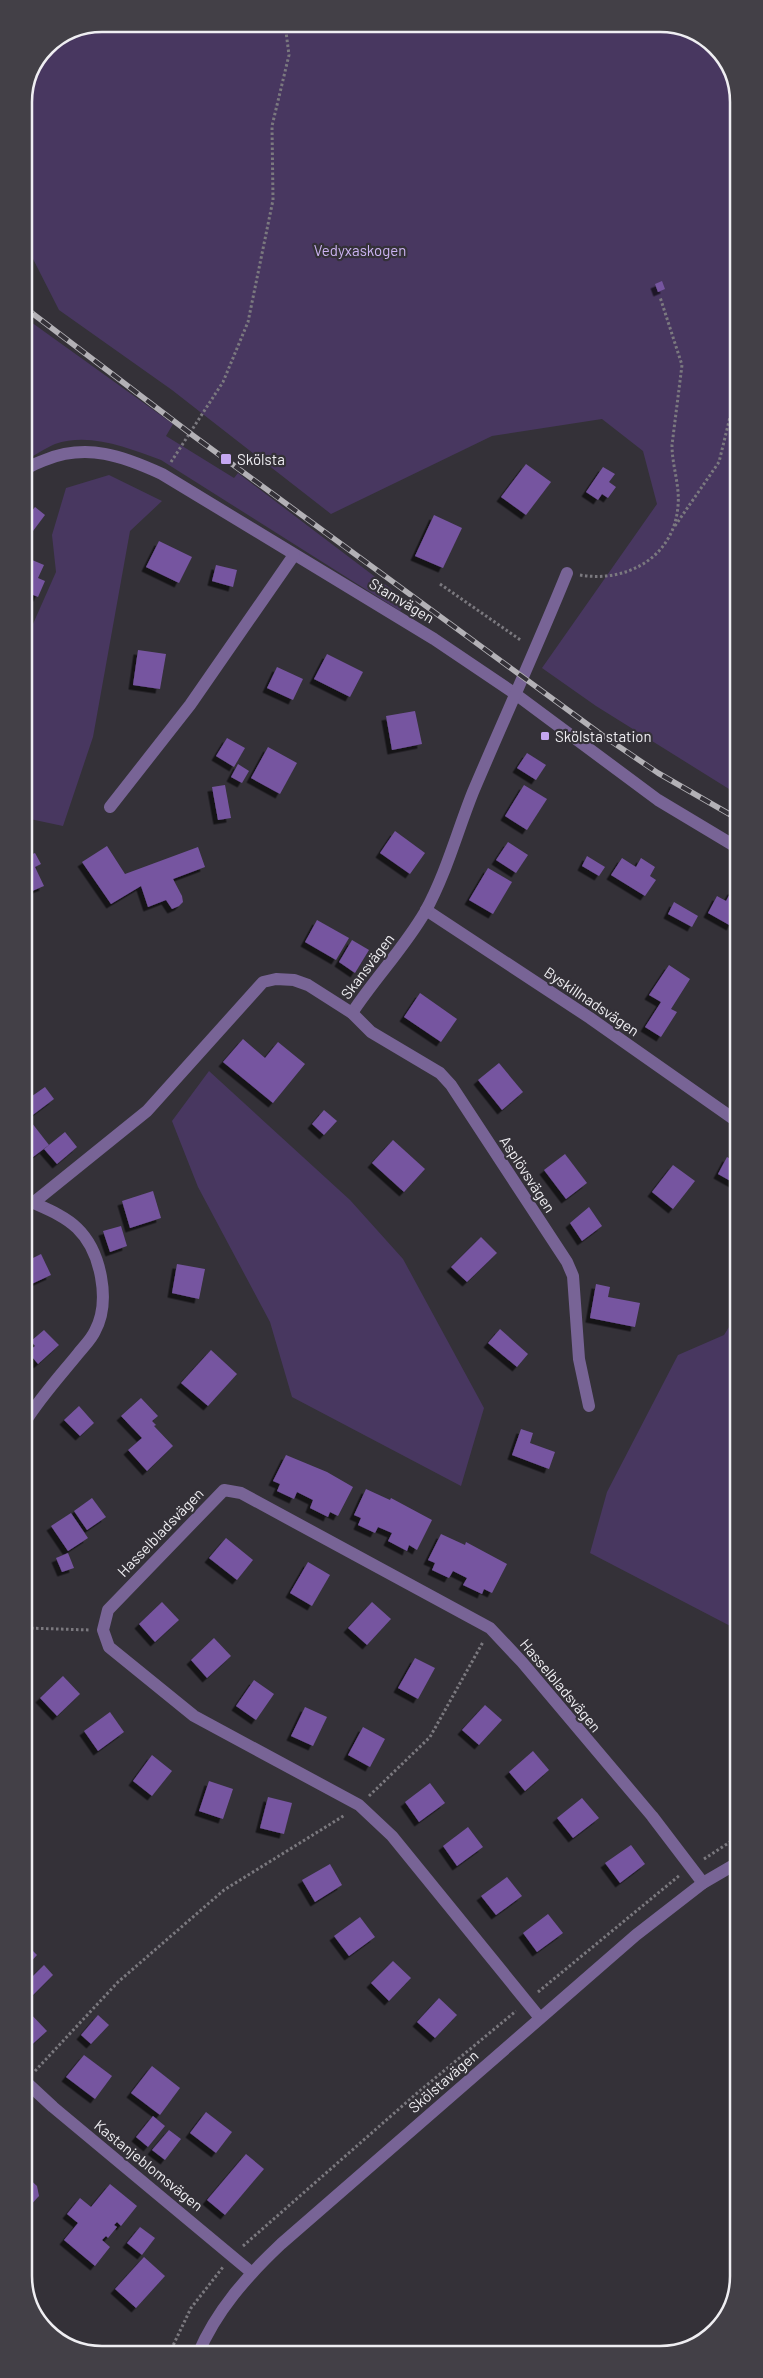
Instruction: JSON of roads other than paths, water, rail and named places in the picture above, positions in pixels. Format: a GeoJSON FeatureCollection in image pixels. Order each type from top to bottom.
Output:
{"type":"FeatureCollection","features":[{"type":"Feature","properties":{"kind":"street","name":"Stamvägen"},"geometry":{"type":"LineString","coordinates":[[32,466],[60,454],[84,452],[114,454],[162,474],[434,639],[514,693],[658,800],[730,843]]}},
{"type":"Feature","properties":{"kind":"street"},"geometry":{"type":"LineString","coordinates":[[110,806],[190,705],[294,554]]}},
{"type":"Feature","properties":{"kind":"street","name":"Skansvägen"},"geometry":{"type":"LineString","coordinates":[[32,1199],[147,1111],[263,982],[276,979],[294,980],[308,985],[352,1013],[405,944],[426,910],[441,880],[514,693],[535,650],[567,573]]}},
{"type":"Feature","properties":{"kind":"street","name":"Byskillnadsvägen"},"geometry":{"type":"LineString","coordinates":[[426,910],[590,1018],[730,1116]]}},
{"type":"Feature","properties":{"kind":"street","name":"Asplövsvägen"},"geometry":{"type":"LineString","coordinates":[[352,1013],[371,1032],[440,1073],[451,1085],[567,1262],[573,1276],[579,1359],[589,1406]]}},
{"type":"Feature","properties":{"kind":"street"},"geometry":{"type":"LineString","coordinates":[[32,1202],[60,1215],[77,1227],[88,1241],[98,1264],[102,1288],[102,1318],[95,1333],[32,1410]]}},
{"type":"Feature","properties":{"kind":"street","name":"Hasselbladsvägen"},"geometry":{"type":"LineString","coordinates":[[540,2018],[392,1836],[360,1805],[194,1716],[109,1647],[103,1630],[108,1610],[224,1490],[242,1493],[490,1628],[522,1662],[652,1816],[703,1884]]}},
{"type":"Feature","properties":{"kind":"street","name":"Skölstavägen"},"geometry":{"type":"LineString","coordinates":[[201,2345],[208,2328],[251,2272],[636,1935],[703,1884],[730,1868]]}},
{"type":"Feature","properties":{"kind":"street","name":"Kastanjeblomsvägen"},"geometry":{"type":"LineString","coordinates":[[32,2082],[53,2107],[251,2272]]}},
{"type":"Feature","properties":{"kind":"railway"},"geometry":{"type":"LineString","coordinates":[[32,313],[191,434],[602,735],[658,773],[730,814]]}},
{"type":"Feature","properties":{"kind":"place","name":"Skölsta"},"geometry":{"type":"Point","coordinates":[226,459]}},
{"type":"Feature","properties":{"kind":"place","name":"Skölsta station"},"geometry":{"type":"Point","coordinates":[545,736]}},
{"type":"Feature","properties":{"kind":"park label","name":"Vedyxaskogen"},"geometry":{"type":"Point","coordinates":[360,250]}}]}
